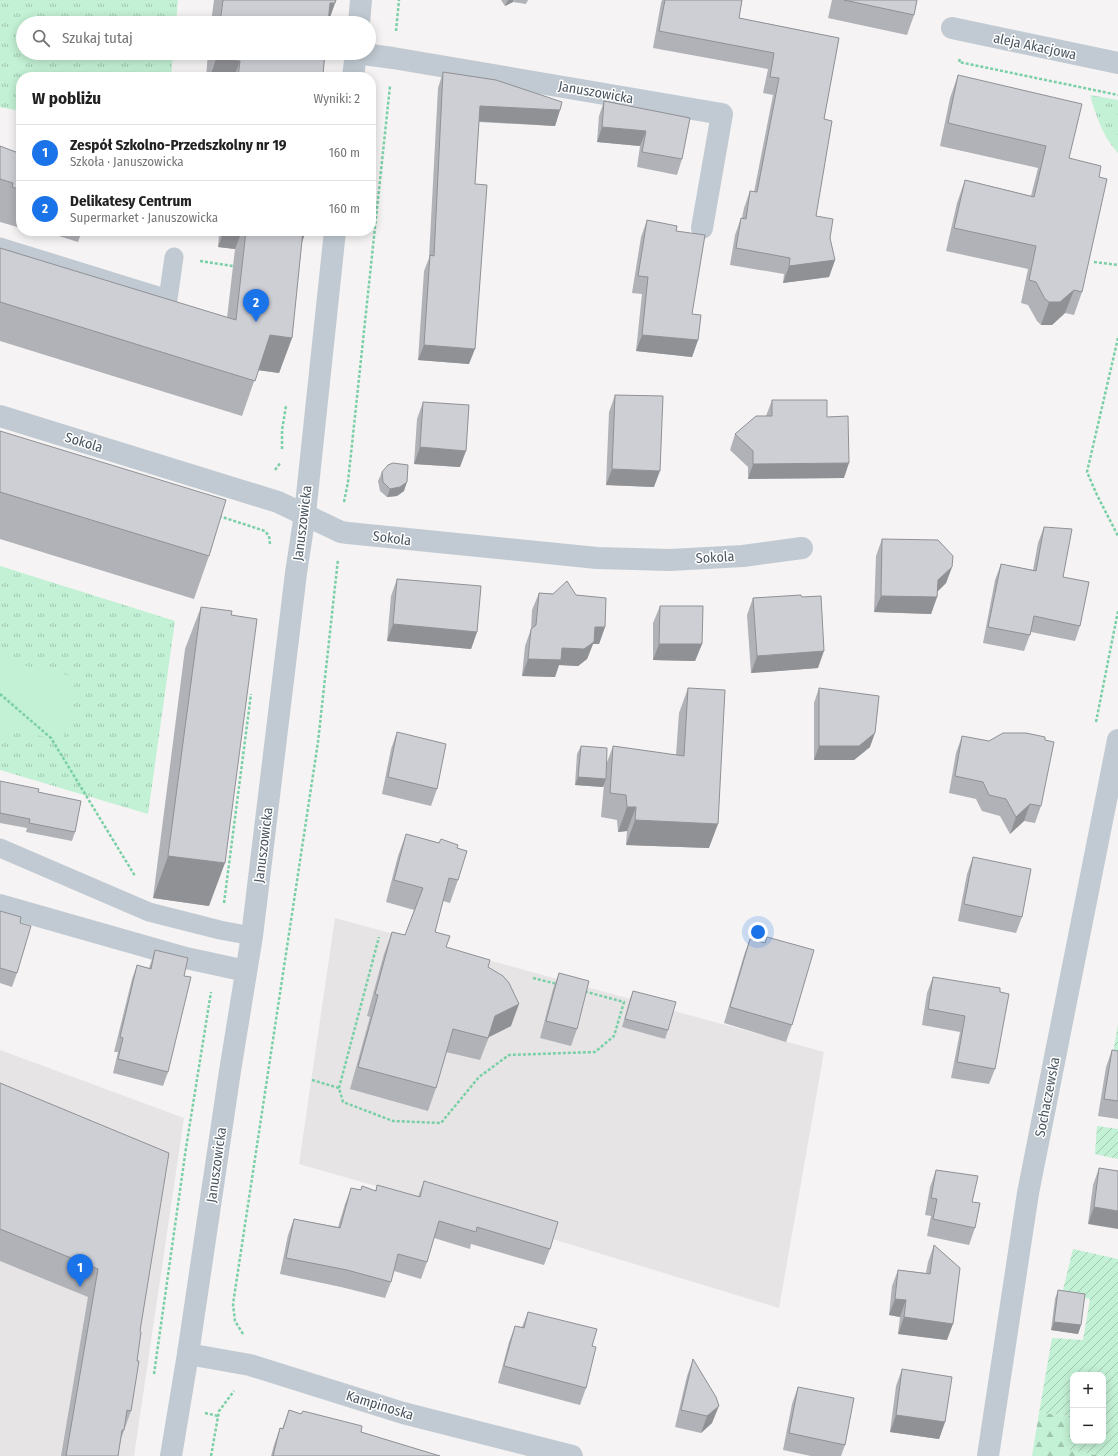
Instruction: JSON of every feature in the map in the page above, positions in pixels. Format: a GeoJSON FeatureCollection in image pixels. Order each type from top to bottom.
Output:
{"type":"FeatureCollection","features":[{"type":"Feature","properties":{"kind":"street"},"geometry":{"type":"LineString","coordinates":[[360,16],[361,0]]}},
{"type":"Feature","properties":{"kind":"street","name":"aleja Akacjowa"},"geometry":{"type":"LineString","coordinates":[[952,28],[1118,63]]}},
{"type":"Feature","properties":{"kind":"street","name":"Januszowicka"},"geometry":{"type":"LineString","coordinates":[[376,56],[722,114],[702,228]]}},
{"type":"Feature","properties":{"kind":"street","name":"Januszowicka"},"geometry":{"type":"LineString","coordinates":[[354,72],[355,60]]}},
{"type":"Feature","properties":{"kind":"street","name":"Januszowicka"},"geometry":{"type":"LineString","coordinates":[[171,1456],[252,936],[296,573],[305,514],[335,236]]}},
{"type":"Feature","properties":{"kind":"street","name":"Sokola"},"geometry":{"type":"LineString","coordinates":[[0,416],[278,502],[340,532],[420,542],[597,558],[692,559],[743,556],[802,548]]}},
{"type":"Feature","properties":{"kind":"street","name":"Sochaczewska"},"geometry":{"type":"LineString","coordinates":[[988,1456],[1028,1193],[1118,740]]}},
{"type":"Feature","properties":{"kind":"street"},"geometry":{"type":"LineString","coordinates":[[0,905],[216,965],[246,971]]}},
{"type":"Feature","properties":{"kind":"street","name":"Kampinoska"},"geometry":{"type":"LineString","coordinates":[[188,1354],[243,1364],[403,1413],[572,1456]]}},
{"type":"Feature","properties":{"kind":"lane"},"geometry":{"type":"LineString","coordinates":[[0,247],[168,300],[174,257]]}},
{"type":"Feature","properties":{"kind":"lane"},"geometry":{"type":"LineString","coordinates":[[0,848],[149,912],[220,930],[252,936]]}},
{"type":"Feature","properties":{"kind":"path"},"geometry":{"type":"LineString","coordinates":[[376,219],[399,0]]}},
{"type":"Feature","properties":{"kind":"path"},"geometry":{"type":"LineString","coordinates":[[211,1456],[219,1411],[236,1388],[243,1364],[246,1340],[235,1321],[232,1304],[318,742],[340,532],[349,474],[374,236]]}},
{"type":"Feature","properties":{"kind":"path"},"geometry":{"type":"LineString","coordinates":[[1094,262],[1118,265]]}},
{"type":"Feature","properties":{"kind":"path"},"geometry":{"type":"LineString","coordinates":[[1118,338],[1087,472],[1118,536]]}},
{"type":"Feature","properties":{"kind":"path"},"geometry":{"type":"LineString","coordinates":[[212,514],[265,531],[269,536],[270,551]]}},
{"type":"Feature","properties":{"kind":"path"},"geometry":{"type":"LineString","coordinates":[[220,930],[251,693]]}},
{"type":"Feature","properties":{"kind":"path"},"geometry":{"type":"LineString","coordinates":[[0,694],[51,738],[145,894],[149,912]]}},
{"type":"Feature","properties":{"kind":"path"},"geometry":{"type":"LineString","coordinates":[[379,937],[339,1088],[343,1102],[393,1121],[441,1123],[479,1077],[509,1055],[595,1052],[614,1036],[624,1002],[582,990]]}},
{"type":"Feature","properties":{"kind":"path"},"geometry":{"type":"LineString","coordinates":[[154,1375],[186,1148],[216,965]]}},
{"type":"Feature","properties":{"kind":"path"},"geometry":{"type":"LineString","coordinates":[[532,978],[561,985]]}},
{"type":"Feature","properties":{"kind":"path"},"geometry":{"type":"LineString","coordinates":[[312,1080],[339,1088]]}},
{"type":"Feature","properties":{"kind":"shaded area"},"geometry":{"type":"Polygon","coordinates":[[[335,918],[824,1052],[779,1308],[418,1198],[299,1164],[335,918]]]}},
{"type":"Feature","properties":{"kind":"shaded area"},"geometry":{"type":"Polygon","coordinates":[[[0,1050],[184,1118],[134,1456],[0,1456],[0,1050]]]}},
{"type":"Feature","properties":{"kind":"green space"},"geometry":{"type":"Polygon","coordinates":[[[0,0],[178,0],[177,16],[16,16],[16,60],[172,60],[171,72],[16,72],[16,110],[0,107],[0,0]]]}},
{"type":"Feature","properties":{"kind":"green space"},"geometry":{"type":"Polygon","coordinates":[[[1090,95],[1118,100],[1118,153],[1104,133],[1090,95]]]}},
{"type":"Feature","properties":{"kind":"green space"},"geometry":{"type":"Polygon","coordinates":[[[0,566],[175,621],[148,814],[0,770],[0,566]]]}},
{"type":"Feature","properties":{"kind":"green space"},"geometry":{"type":"Polygon","coordinates":[[[0,660],[76,677],[63,741],[0,727],[0,660]]]}},
{"type":"Feature","properties":{"kind":"green space"},"geometry":{"type":"Polygon","coordinates":[[[1118,1024],[1118,1060],[1112,1059],[1118,1024]]]}},
{"type":"Feature","properties":{"kind":"green space"},"geometry":{"type":"Polygon","coordinates":[[[1097,1126],[1118,1129],[1118,1159],[1095,1154],[1097,1126]]]}},
{"type":"Feature","properties":{"kind":"green space"},"geometry":{"type":"Polygon","coordinates":[[[1073,1249],[1118,1259],[1118,1456],[1102,1456],[1069,1450],[1070,1439],[1070,1444],[1106,1444],[1106,1372],[1070,1372],[1070,1416],[1039,1413],[1052,1338],[1083,1340],[1090,1299],[1062,1294],[1073,1249]]]}},
{"type":"Feature","properties":{"kind":"green space"},"geometry":{"type":"Polygon","coordinates":[[[1039,1413],[1070,1416],[1070,1450],[1102,1456],[1032,1456],[1039,1413]]]}},
{"type":"Feature","properties":{"kind":"building"},"geometry":{"type":"Polygon","coordinates":[[[223,0],[336,0],[335,3],[330,3],[329,16],[221,16],[223,0]]]}},
{"type":"Feature","properties":{"kind":"building"},"geometry":{"type":"Polygon","coordinates":[[[665,0],[742,0],[739,18],[839,38],[824,119],[832,121],[816,216],[833,219],[830,238],[835,260],[789,266],[790,258],[736,248],[741,218],[746,219],[750,191],[757,192],[779,78],[770,77],[774,53],[659,31],[665,0]]]}},
{"type":"Feature","properties":{"kind":"building"},"geometry":{"type":"Polygon","coordinates":[[[844,0],[917,0],[914,15],[844,0]]]}},
{"type":"Feature","properties":{"kind":"building"},"geometry":{"type":"Polygon","coordinates":[[[228,60],[324,60],[323,72],[239,72],[240,61],[228,60]]]}},
{"type":"Feature","properties":{"kind":"building"},"geometry":{"type":"Polygon","coordinates":[[[443,72],[496,80],[562,102],[560,110],[480,106],[475,184],[487,185],[475,349],[424,345],[430,255],[434,256],[443,72]]]}},
{"type":"Feature","properties":{"kind":"building"},"geometry":{"type":"Polygon","coordinates":[[[958,75],[1082,104],[1069,158],[1101,166],[1099,177],[1107,179],[1082,292],[1074,290],[1060,302],[1049,302],[1045,299],[1036,282],[1029,280],[1036,246],[954,228],[965,180],[1034,197],[1046,146],[948,123],[958,75]]]}},
{"type":"Feature","properties":{"kind":"building"},"geometry":{"type":"Polygon","coordinates":[[[604,101],[690,118],[682,159],[642,152],[646,131],[602,127],[604,101]]]}},
{"type":"Feature","properties":{"kind":"building"},"geometry":{"type":"Polygon","coordinates":[[[0,146],[16,152],[16,188],[12,187],[13,183],[0,179],[0,146]]]}},
{"type":"Feature","properties":{"kind":"building"},"geometry":{"type":"Polygon","coordinates":[[[647,220],[677,226],[676,231],[705,235],[692,314],[701,315],[698,340],[642,335],[648,277],[638,276],[647,220]]]}},
{"type":"Feature","properties":{"kind":"building"},"geometry":{"type":"Polygon","coordinates":[[[245,236],[302,236],[292,338],[270,335],[255,381],[0,302],[0,248],[236,320],[245,236]]]}},
{"type":"Feature","properties":{"kind":"building"},"geometry":{"type":"Polygon","coordinates":[[[615,395],[663,396],[660,471],[612,469],[615,395]]]}},
{"type":"Feature","properties":{"kind":"building"},"geometry":{"type":"Polygon","coordinates":[[[772,400],[827,400],[827,417],[848,416],[849,463],[753,464],[753,451],[735,434],[756,416],[772,416],[772,400]]]}},
{"type":"Feature","properties":{"kind":"building"},"geometry":{"type":"Polygon","coordinates":[[[423,402],[469,405],[466,451],[420,447],[423,402]]]}},
{"type":"Feature","properties":{"kind":"building"},"geometry":{"type":"Polygon","coordinates":[[[0,431],[226,500],[209,556],[0,492],[0,431]]]}},
{"type":"Feature","properties":{"kind":"building"},"geometry":{"type":"Polygon","coordinates":[[[393,463],[408,465],[407,482],[400,487],[390,489],[383,482],[382,472],[388,465],[393,463]]]}},
{"type":"Feature","properties":{"kind":"building"},"geometry":{"type":"Polygon","coordinates":[[[1044,527],[1072,529],[1063,577],[1089,582],[1080,626],[1034,616],[1030,635],[988,627],[1001,564],[1036,571],[1044,527]]]}},
{"type":"Feature","properties":{"kind":"building"},"geometry":{"type":"Polygon","coordinates":[[[882,539],[938,540],[953,556],[952,567],[938,580],[937,597],[881,596],[882,539]]]}},
{"type":"Feature","properties":{"kind":"building"},"geometry":{"type":"Polygon","coordinates":[[[397,579],[481,586],[477,632],[393,624],[397,579]]]}},
{"type":"Feature","properties":{"kind":"building"},"geometry":{"type":"Polygon","coordinates":[[[567,581],[576,595],[606,598],[605,627],[595,627],[594,642],[584,649],[562,648],[561,660],[528,659],[531,629],[536,625],[539,593],[553,594],[567,581]]]}},
{"type":"Feature","properties":{"kind":"building"},"geometry":{"type":"Polygon","coordinates":[[[801,595],[802,597],[821,596],[824,651],[757,656],[753,598],[801,595]]]}},
{"type":"Feature","properties":{"kind":"building"},"geometry":{"type":"Polygon","coordinates":[[[660,606],[703,606],[702,644],[659,644],[660,606]]]}},
{"type":"Feature","properties":{"kind":"building"},"geometry":{"type":"Polygon","coordinates":[[[201,607],[232,611],[231,615],[257,619],[225,863],[168,856],[201,607]]]}},
{"type":"Feature","properties":{"kind":"building"},"geometry":{"type":"Polygon","coordinates":[[[688,688],[725,690],[718,824],[635,820],[636,807],[627,807],[626,795],[610,793],[613,746],[684,756],[688,688]]]}},
{"type":"Feature","properties":{"kind":"building"},"geometry":{"type":"Polygon","coordinates":[[[819,688],[879,696],[875,733],[859,746],[819,746],[819,688]]]}},
{"type":"Feature","properties":{"kind":"building"},"geometry":{"type":"Polygon","coordinates":[[[397,732],[446,744],[437,789],[388,777],[397,732]]]}},
{"type":"Feature","properties":{"kind":"building"},"geometry":{"type":"Polygon","coordinates":[[[1003,733],[1026,733],[1045,737],[1045,740],[1054,742],[1041,806],[1030,804],[1016,817],[1006,799],[989,795],[983,782],[955,776],[962,736],[989,741],[1003,733]]]}},
{"type":"Feature","properties":{"kind":"building"},"geometry":{"type":"Polygon","coordinates":[[[581,746],[607,748],[606,779],[578,777],[581,746]]]}},
{"type":"Feature","properties":{"kind":"building"},"geometry":{"type":"Polygon","coordinates":[[[0,781],[39,789],[38,792],[81,801],[75,832],[29,823],[30,819],[0,813],[0,781]]]}},
{"type":"Feature","properties":{"kind":"building"},"geometry":{"type":"Polygon","coordinates":[[[406,834],[439,843],[441,839],[458,845],[457,848],[467,851],[458,880],[449,878],[435,932],[450,936],[446,947],[490,960],[488,967],[503,976],[509,983],[519,1004],[495,1016],[488,1038],[453,1029],[436,1088],[358,1067],[378,995],[375,994],[392,932],[405,935],[423,888],[394,880],[406,834]]]}},
{"type":"Feature","properties":{"kind":"building"},"geometry":{"type":"Polygon","coordinates":[[[973,857],[1031,869],[1022,917],[964,904],[973,857]]]}},
{"type":"Feature","properties":{"kind":"building"},"geometry":{"type":"Polygon","coordinates":[[[0,911],[21,917],[20,923],[31,926],[17,973],[0,968],[0,911]]]}},
{"type":"Feature","properties":{"kind":"building"},"geometry":{"type":"Polygon","coordinates":[[[767,937],[814,950],[792,1025],[730,1007],[750,939],[765,943],[767,937]]]}},
{"type":"Feature","properties":{"kind":"building"},"geometry":{"type":"Polygon","coordinates":[[[155,950],[188,958],[184,976],[191,977],[168,1072],[118,1059],[123,1038],[120,1037],[137,965],[151,969],[155,950]]]}},
{"type":"Feature","properties":{"kind":"building"},"geometry":{"type":"Polygon","coordinates":[[[559,973],[589,981],[577,1029],[546,1021],[559,973]]]}},
{"type":"Feature","properties":{"kind":"building"},"geometry":{"type":"Polygon","coordinates":[[[933,977],[1000,988],[1000,992],[1009,994],[995,1069],[957,1062],[965,1016],[928,1009],[933,977]]]}},
{"type":"Feature","properties":{"kind":"building"},"geometry":{"type":"Polygon","coordinates":[[[633,991],[676,1002],[668,1030],[625,1019],[633,991]]]}},
{"type":"Feature","properties":{"kind":"building"},"geometry":{"type":"Polygon","coordinates":[[[1112,1050],[1118,1051],[1118,1101],[1104,1099],[1112,1050]]]}},
{"type":"Feature","properties":{"kind":"building"},"geometry":{"type":"Polygon","coordinates":[[[0,1083],[169,1153],[140,1331],[137,1361],[139,1361],[131,1411],[127,1410],[118,1456],[66,1456],[98,1269],[0,1229],[0,1083]]]}},
{"type":"Feature","properties":{"kind":"building"},"geometry":{"type":"Polygon","coordinates":[[[1099,1168],[1118,1171],[1118,1211],[1094,1207],[1099,1168]]]}},
{"type":"Feature","properties":{"kind":"building"},"geometry":{"type":"Polygon","coordinates":[[[936,1170],[978,1176],[972,1202],[980,1203],[975,1228],[933,1219],[937,1199],[931,1198],[936,1170]]]}},
{"type":"Feature","properties":{"kind":"building"},"geometry":{"type":"Polygon","coordinates":[[[424,1181],[558,1222],[550,1249],[477,1227],[476,1232],[439,1221],[427,1262],[398,1254],[391,1282],[347,1270],[286,1258],[294,1219],[340,1228],[351,1188],[361,1190],[362,1186],[376,1191],[377,1185],[420,1197],[424,1181]]]}},
{"type":"Feature","properties":{"kind":"building"},"geometry":{"type":"Polygon","coordinates":[[[934,1245],[960,1268],[953,1324],[904,1317],[906,1300],[895,1299],[898,1270],[930,1274],[934,1245]]]}},
{"type":"Feature","properties":{"kind":"building"},"geometry":{"type":"Polygon","coordinates":[[[1058,1290],[1085,1294],[1081,1325],[1054,1322],[1058,1290]]]}},
{"type":"Feature","properties":{"kind":"building"},"geometry":{"type":"Polygon","coordinates":[[[528,1312],[597,1329],[592,1346],[596,1347],[586,1388],[504,1366],[515,1326],[524,1328],[528,1312]]]}},
{"type":"Feature","properties":{"kind":"building"},"geometry":{"type":"Polygon","coordinates":[[[693,1359],[716,1397],[719,1406],[707,1416],[681,1410],[693,1359]]]}},
{"type":"Feature","properties":{"kind":"building"},"geometry":{"type":"Polygon","coordinates":[[[902,1369],[952,1377],[945,1422],[896,1415],[902,1369]]]}},
{"type":"Feature","properties":{"kind":"building"},"geometry":{"type":"Polygon","coordinates":[[[798,1387],[854,1398],[845,1445],[789,1433],[798,1387]]]}},
{"type":"Feature","properties":{"kind":"building"},"geometry":{"type":"Polygon","coordinates":[[[289,1410],[301,1414],[303,1411],[362,1426],[361,1432],[440,1456],[273,1456],[280,1428],[283,1429],[289,1410]]]}},
{"type":"Feature","properties":{"kind":"place","name":"Delikatesy Centrum"},"geometry":{"type":"Point","coordinates":[256,322]}},
{"type":"Feature","properties":{"kind":"place","name":"Zespół Szkolno-Przedszkolny nr 19"},"geometry":{"type":"Point","coordinates":[80,1287]}}]}
